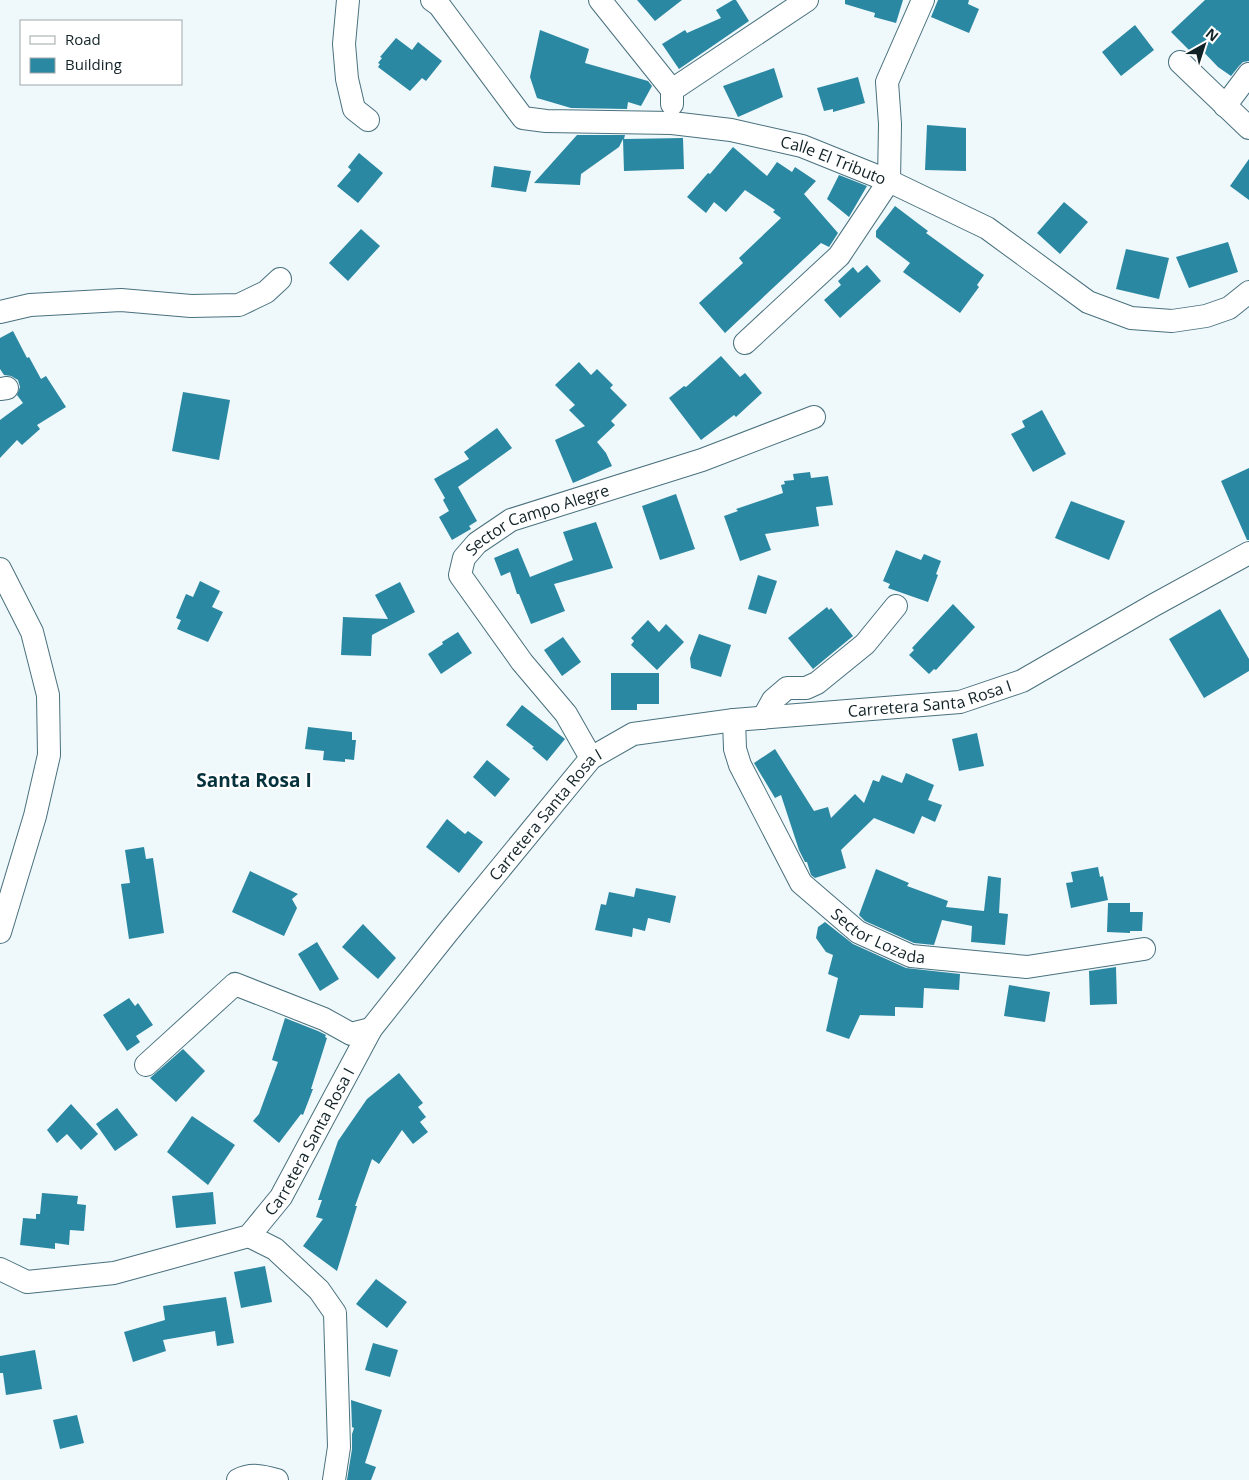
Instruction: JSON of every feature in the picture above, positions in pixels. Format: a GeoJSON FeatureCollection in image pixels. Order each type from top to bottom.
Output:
{"type":"FeatureCollection","features":[{"type":"Feature","properties":{"kind":"street"},"geometry":{"type":"LineString","coordinates":[[348,0],[344,44],[347,79],[354,109],[368,120]]}},
{"type":"Feature","properties":{"kind":"street","name":"Calle El Tributo"},"geometry":{"type":"LineString","coordinates":[[432,0],[438,5],[523,118],[546,121],[672,123],[731,130],[802,146],[889,181],[986,228],[1088,302],[1131,318],[1172,321],[1206,316],[1229,308],[1249,292]]}},
{"type":"Feature","properties":{"kind":"street"},"geometry":{"type":"LineString","coordinates":[[600,0],[672,90],[672,123]]}},
{"type":"Feature","properties":{"kind":"street"},"geometry":{"type":"LineString","coordinates":[[672,90],[807,0]]}},
{"type":"Feature","properties":{"kind":"street"},"geometry":{"type":"LineString","coordinates":[[745,343],[839,256],[889,181],[890,124],[887,82],[923,0]]}},
{"type":"Feature","properties":{"kind":"street"},"geometry":{"type":"LineString","coordinates":[[1180,62],[1249,128]]}},
{"type":"Feature","properties":{"kind":"street"},"geometry":{"type":"LineString","coordinates":[[1225,106],[1249,74]]}},
{"type":"Feature","properties":{"kind":"street"},"geometry":{"type":"LineString","coordinates":[[0,312],[30,305],[121,300],[191,306],[239,305],[266,292],[280,279]]}},
{"type":"Feature","properties":{"kind":"street","name":"Sector Campo Alegre"},"geometry":{"type":"LineString","coordinates":[[591,758],[566,714],[522,662],[460,576],[464,558],[477,543],[512,520],[702,460],[814,418]]}},
{"type":"Feature","properties":{"kind":"street","name":"Carretera Santa Rosa I"},"geometry":{"type":"LineString","coordinates":[[249,1236],[281,1197],[371,1029],[591,758],[633,734],[734,720],[960,702],[1022,681],[1249,553]]}},
{"type":"Feature","properties":{"kind":"street"},"geometry":{"type":"LineString","coordinates":[[0,568],[32,632],[48,695],[50,755],[36,816],[0,932]]}},
{"type":"Feature","properties":{"kind":"street"},"geometry":{"type":"LineString","coordinates":[[762,718],[773,700],[787,688],[806,688],[818,683],[865,644],[896,606]]}},
{"type":"Feature","properties":{"kind":"street","name":"Sector Lozada"},"geometry":{"type":"LineString","coordinates":[[734,720],[734,749],[740,765],[801,883],[858,932],[911,956],[1027,967],[1144,950]]}},
{"type":"Feature","properties":{"kind":"street"},"geometry":{"type":"LineString","coordinates":[[146,1065],[235,984],[324,1019],[351,1034],[371,1029]]}},
{"type":"Feature","properties":{"kind":"street"},"geometry":{"type":"LineString","coordinates":[[0,1269],[26,1282],[114,1273],[249,1236],[275,1249],[319,1290],[335,1312],[339,1447],[334,1480]]}},
{"type":"Feature","properties":{"kind":"street"},"geometry":{"type":"LineString","coordinates":[[238,1480],[245,1476],[261,1476],[277,1480]]}},
{"type":"Feature","properties":{"kind":"building"},"geometry":{"type":"Polygon","coordinates":[[[637,0],[682,0],[655,21],[637,0]]]}},
{"type":"Feature","properties":{"kind":"building"},"geometry":{"type":"Polygon","coordinates":[[[736,0],[749,21],[679,69],[662,44],[685,30],[687,33],[721,18],[716,10],[736,0]]]}},
{"type":"Feature","properties":{"kind":"building"},"geometry":{"type":"Polygon","coordinates":[[[845,0],[903,0],[896,23],[874,17],[875,13],[845,4],[845,0]]]}},
{"type":"Feature","properties":{"kind":"building"},"geometry":{"type":"Polygon","coordinates":[[[938,0],[969,0],[968,4],[979,9],[969,33],[931,17],[938,0]]]}},
{"type":"Feature","properties":{"kind":"building"},"geometry":{"type":"Polygon","coordinates":[[[1205,0],[1249,0],[1249,61],[1243,62],[1231,76],[1218,67],[1197,45],[1190,51],[1171,32],[1205,0]]]}},
{"type":"Feature","properties":{"kind":"building"},"geometry":{"type":"Polygon","coordinates":[[[1135,25],[1154,50],[1121,76],[1102,52],[1135,25]]]}},
{"type":"Feature","properties":{"kind":"building"},"geometry":{"type":"Polygon","coordinates":[[[540,30],[589,49],[585,63],[648,81],[652,86],[641,106],[628,102],[627,109],[571,108],[537,98],[530,77],[540,30]]]}},
{"type":"Feature","properties":{"kind":"building"},"geometry":{"type":"Polygon","coordinates":[[[396,38],[412,50],[418,42],[442,61],[426,81],[422,78],[410,91],[378,67],[380,64],[378,63],[382,58],[380,57],[396,38]]]}},
{"type":"Feature","properties":{"kind":"building"},"geometry":{"type":"Polygon","coordinates":[[[774,68],[783,97],[738,117],[723,86],[774,68]]]}},
{"type":"Feature","properties":{"kind":"building"},"geometry":{"type":"Polygon","coordinates":[[[858,77],[865,103],[833,112],[833,109],[824,111],[817,88],[858,77]]]}},
{"type":"Feature","properties":{"kind":"building"},"geometry":{"type":"Polygon","coordinates":[[[927,125],[966,128],[966,171],[925,170],[927,125]]]}},
{"type":"Feature","properties":{"kind":"building"},"geometry":{"type":"Polygon","coordinates":[[[577,135],[625,135],[624,139],[683,138],[684,169],[624,171],[623,139],[619,147],[581,174],[580,185],[534,183],[577,135]]]}},
{"type":"Feature","properties":{"kind":"building"},"geometry":{"type":"Polygon","coordinates":[[[733,147],[767,176],[777,162],[792,172],[795,167],[816,181],[804,194],[838,233],[829,247],[821,243],[725,333],[699,303],[743,263],[739,258],[781,218],[773,212],[775,210],[745,190],[726,212],[714,202],[706,213],[687,197],[733,147]]]}},
{"type":"Feature","properties":{"kind":"building"},"geometry":{"type":"Polygon","coordinates":[[[359,153],[383,173],[358,203],[337,186],[351,170],[348,167],[359,153]]]}},
{"type":"Feature","properties":{"kind":"building"},"geometry":{"type":"Polygon","coordinates":[[[1249,159],[1249,200],[1230,186],[1249,159]]]}},
{"type":"Feature","properties":{"kind":"building"},"geometry":{"type":"Polygon","coordinates":[[[494,166],[531,171],[526,192],[491,187],[494,166]]]}},
{"type":"Feature","properties":{"kind":"building"},"geometry":{"type":"Polygon","coordinates":[[[839,175],[867,186],[849,217],[827,199],[839,175]]]}},
{"type":"Feature","properties":{"kind":"building"},"geometry":{"type":"Polygon","coordinates":[[[1064,202],[1088,222],[1060,254],[1037,233],[1064,202]]]}},
{"type":"Feature","properties":{"kind":"building"},"geometry":{"type":"Polygon","coordinates":[[[895,206],[928,231],[926,233],[984,275],[977,285],[979,287],[960,313],[903,272],[910,263],[876,237],[876,231],[895,206]]]}},
{"type":"Feature","properties":{"kind":"building"},"geometry":{"type":"Polygon","coordinates":[[[361,229],[380,246],[348,281],[329,263],[361,229]]]}},
{"type":"Feature","properties":{"kind":"building"},"geometry":{"type":"Polygon","coordinates":[[[1228,242],[1238,272],[1189,288],[1176,257],[1228,242]]]}},
{"type":"Feature","properties":{"kind":"building"},"geometry":{"type":"Polygon","coordinates":[[[1126,249],[1169,258],[1159,299],[1116,289],[1126,249]]]}},
{"type":"Feature","properties":{"kind":"building"},"geometry":{"type":"Polygon","coordinates":[[[867,265],[881,281],[840,318],[824,300],[841,285],[838,281],[853,267],[858,273],[867,265]]]}},
{"type":"Feature","properties":{"kind":"building"},"geometry":{"type":"Polygon","coordinates":[[[13,331],[27,358],[29,357],[41,379],[46,376],[66,407],[37,425],[40,429],[22,445],[17,440],[0,458],[0,420],[23,403],[17,395],[20,387],[18,380],[4,375],[0,369],[0,338],[13,331]]]}},
{"type":"Feature","properties":{"kind":"building"},"geometry":{"type":"Polygon","coordinates":[[[721,356],[740,377],[745,373],[762,393],[736,417],[734,415],[701,440],[669,398],[684,386],[686,387],[721,356]]]}},
{"type":"Feature","properties":{"kind":"building"},"geometry":{"type":"Polygon","coordinates":[[[579,362],[591,375],[597,369],[613,385],[610,388],[627,405],[611,421],[615,425],[597,442],[606,453],[612,466],[573,483],[555,440],[585,426],[569,410],[575,405],[555,385],[579,362]]]}},
{"type":"Feature","properties":{"kind":"building"},"geometry":{"type":"Polygon","coordinates":[[[183,392],[230,400],[219,460],[172,451],[183,392]]]}},
{"type":"Feature","properties":{"kind":"building"},"geometry":{"type":"Polygon","coordinates":[[[1042,410],[1066,454],[1033,472],[1011,434],[1025,427],[1022,421],[1042,410]]]}},
{"type":"Feature","properties":{"kind":"building"},"geometry":{"type":"Polygon","coordinates":[[[497,428],[512,448],[458,487],[477,521],[469,526],[471,529],[452,540],[439,517],[449,511],[443,500],[445,498],[434,479],[469,459],[464,452],[497,428]]]}},
{"type":"Feature","properties":{"kind":"building"},"geometry":{"type":"Polygon","coordinates":[[[1249,468],[1249,540],[1247,540],[1221,481],[1249,468]]]}},
{"type":"Feature","properties":{"kind":"building"},"geometry":{"type":"Polygon","coordinates":[[[810,472],[811,478],[828,476],[833,505],[816,507],[819,526],[765,534],[771,550],[740,561],[724,516],[738,511],[736,509],[783,493],[781,485],[785,484],[784,481],[794,480],[793,474],[810,472]]]}},
{"type":"Feature","properties":{"kind":"building"},"geometry":{"type":"Polygon","coordinates":[[[676,494],[695,549],[660,560],[642,506],[676,494]]]}},
{"type":"Feature","properties":{"kind":"building"},"geometry":{"type":"Polygon","coordinates":[[[1071,501],[1125,521],[1109,560],[1055,538],[1071,501]]]}},
{"type":"Feature","properties":{"kind":"building"},"geometry":{"type":"Polygon","coordinates":[[[596,522],[613,568],[554,584],[565,611],[531,624],[519,594],[517,594],[510,572],[501,576],[494,558],[518,548],[530,577],[573,560],[563,532],[596,522]]]}},
{"type":"Feature","properties":{"kind":"building"},"geometry":{"type":"Polygon","coordinates":[[[896,550],[921,560],[924,554],[941,561],[928,602],[888,588],[890,584],[883,581],[896,550]]]}},
{"type":"Feature","properties":{"kind":"building"},"geometry":{"type":"Polygon","coordinates":[[[758,575],[777,581],[766,614],[748,609],[758,575]]]}},
{"type":"Feature","properties":{"kind":"building"},"geometry":{"type":"Polygon","coordinates":[[[200,581],[220,591],[212,607],[223,612],[208,642],[177,629],[181,620],[176,618],[186,594],[193,597],[200,581]]]}},
{"type":"Feature","properties":{"kind":"building"},"geometry":{"type":"Polygon","coordinates":[[[400,582],[415,612],[372,635],[371,656],[341,655],[343,617],[388,619],[375,595],[400,582]]]}},
{"type":"Feature","properties":{"kind":"building"},"geometry":{"type":"Polygon","coordinates":[[[953,604],[975,627],[936,670],[934,669],[929,674],[909,655],[914,650],[912,648],[953,604]]]}},
{"type":"Feature","properties":{"kind":"building"},"geometry":{"type":"Polygon","coordinates":[[[827,607],[829,610],[831,608],[853,636],[813,669],[788,638],[827,607]]]}},
{"type":"Feature","properties":{"kind":"building"},"geometry":{"type":"Polygon","coordinates":[[[1220,609],[1249,659],[1249,671],[1204,698],[1169,639],[1220,609]]]}},
{"type":"Feature","properties":{"kind":"building"},"geometry":{"type":"Polygon","coordinates":[[[648,620],[659,632],[666,624],[684,642],[657,670],[631,645],[634,641],[631,638],[648,620]]]}},
{"type":"Feature","properties":{"kind":"building"},"geometry":{"type":"Polygon","coordinates":[[[458,632],[472,653],[441,674],[428,654],[458,632]]]}},
{"type":"Feature","properties":{"kind":"building"},"geometry":{"type":"Polygon","coordinates":[[[699,634],[731,645],[721,677],[691,668],[690,658],[699,634]]]}},
{"type":"Feature","properties":{"kind":"building"},"geometry":{"type":"Polygon","coordinates":[[[563,637],[581,662],[562,676],[544,650],[563,637]]]}},
{"type":"Feature","properties":{"kind":"building"},"geometry":{"type":"Polygon","coordinates":[[[611,673],[659,673],[659,704],[637,704],[637,710],[611,710],[611,673]]]}},
{"type":"Feature","properties":{"kind":"building"},"geometry":{"type":"Polygon","coordinates":[[[522,705],[565,739],[547,761],[532,748],[534,747],[506,725],[522,705]]]}},
{"type":"Feature","properties":{"kind":"building"},"geometry":{"type":"Polygon","coordinates":[[[308,727],[352,732],[352,740],[356,740],[354,760],[345,759],[345,762],[323,760],[324,751],[305,749],[308,727]]]}},
{"type":"Feature","properties":{"kind":"building"},"geometry":{"type":"Polygon","coordinates":[[[977,733],[984,766],[959,771],[952,739],[977,733]]]}},
{"type":"Feature","properties":{"kind":"building"},"geometry":{"type":"Polygon","coordinates":[[[775,749],[814,811],[828,807],[831,818],[855,794],[864,803],[873,780],[879,782],[882,775],[902,783],[906,773],[934,785],[928,800],[942,805],[935,822],[922,816],[914,834],[874,818],[841,850],[846,868],[815,878],[811,875],[807,862],[805,862],[799,850],[781,795],[775,798],[754,763],[775,749]]]}},
{"type":"Feature","properties":{"kind":"building"},"geometry":{"type":"Polygon","coordinates":[[[487,760],[510,779],[495,797],[473,777],[487,760]]]}},
{"type":"Feature","properties":{"kind":"building"},"geometry":{"type":"Polygon","coordinates":[[[447,819],[465,834],[468,831],[483,842],[459,873],[426,847],[447,819]]]}},
{"type":"Feature","properties":{"kind":"building"},"geometry":{"type":"Polygon","coordinates":[[[144,847],[146,859],[153,858],[164,933],[129,939],[121,884],[130,883],[125,850],[144,847]]]}},
{"type":"Feature","properties":{"kind":"building"},"geometry":{"type":"Polygon","coordinates":[[[1098,867],[1100,877],[1103,876],[1108,900],[1071,908],[1066,883],[1073,882],[1071,872],[1098,867]]]}},
{"type":"Feature","properties":{"kind":"building"},"geometry":{"type":"Polygon","coordinates":[[[876,869],[909,883],[907,886],[948,901],[946,907],[984,911],[988,876],[1001,878],[999,913],[1008,914],[1005,945],[971,942],[972,926],[942,920],[934,945],[914,943],[865,921],[859,915],[876,869]]]}},
{"type":"Feature","properties":{"kind":"building"},"geometry":{"type":"Polygon","coordinates":[[[250,871],[298,894],[292,899],[297,908],[284,936],[232,912],[250,871]]]}},
{"type":"Feature","properties":{"kind":"building"},"geometry":{"type":"Polygon","coordinates":[[[636,888],[676,896],[670,923],[648,918],[645,931],[633,928],[632,937],[595,930],[601,904],[606,905],[609,892],[634,897],[636,888]]]}},
{"type":"Feature","properties":{"kind":"building"},"geometry":{"type":"Polygon","coordinates":[[[1108,903],[1130,903],[1130,912],[1143,912],[1142,931],[1130,931],[1130,933],[1107,932],[1108,903]]]}},
{"type":"Feature","properties":{"kind":"building"},"geometry":{"type":"Polygon","coordinates":[[[825,922],[853,944],[906,968],[960,974],[959,990],[924,988],[923,1008],[895,1007],[895,1016],[860,1015],[849,1039],[826,1031],[838,978],[828,974],[833,955],[826,952],[816,938],[818,927],[825,922]]]}},
{"type":"Feature","properties":{"kind":"building"},"geometry":{"type":"Polygon","coordinates":[[[363,924],[396,958],[378,979],[342,947],[363,924]]]}},
{"type":"Feature","properties":{"kind":"building"},"geometry":{"type":"Polygon","coordinates":[[[317,942],[339,979],[320,991],[298,954],[317,942]]]}},
{"type":"Feature","properties":{"kind":"building"},"geometry":{"type":"Polygon","coordinates":[[[1116,967],[1117,1004],[1090,1005],[1089,971],[1116,967]]]}},
{"type":"Feature","properties":{"kind":"building"},"geometry":{"type":"Polygon","coordinates":[[[1009,985],[1050,992],[1045,1022],[1004,1016],[1009,985]]]}},
{"type":"Feature","properties":{"kind":"building"},"geometry":{"type":"Polygon","coordinates":[[[129,998],[135,1006],[138,1003],[153,1025],[136,1036],[140,1042],[127,1051],[103,1015],[129,998]]]}},
{"type":"Feature","properties":{"kind":"building"},"geometry":{"type":"Polygon","coordinates":[[[285,1018],[318,1031],[326,1035],[325,1037],[327,1038],[311,1089],[313,1089],[303,1115],[301,1114],[279,1143],[253,1121],[259,1114],[278,1062],[272,1060],[285,1018]]]}},
{"type":"Feature","properties":{"kind":"building"},"geometry":{"type":"Polygon","coordinates":[[[183,1049],[205,1071],[176,1102],[150,1078],[183,1049]]]}},
{"type":"Feature","properties":{"kind":"building"},"geometry":{"type":"Polygon","coordinates":[[[399,1073],[423,1103],[418,1107],[426,1117],[420,1122],[428,1132],[413,1144],[402,1130],[379,1164],[372,1159],[355,1206],[357,1206],[337,1271],[303,1246],[323,1219],[316,1217],[322,1200],[318,1200],[338,1141],[367,1099],[399,1073]]]}},
{"type":"Feature","properties":{"kind":"building"},"geometry":{"type":"Polygon","coordinates":[[[71,1104],[98,1134],[81,1150],[67,1134],[57,1143],[47,1130],[71,1104]]]}},
{"type":"Feature","properties":{"kind":"building"},"geometry":{"type":"Polygon","coordinates":[[[117,1108],[138,1135],[115,1151],[96,1124],[117,1108]]]}},
{"type":"Feature","properties":{"kind":"building"},"geometry":{"type":"Polygon","coordinates":[[[192,1116],[235,1145],[208,1185],[167,1152],[192,1116]]]}},
{"type":"Feature","properties":{"kind":"building"},"geometry":{"type":"Polygon","coordinates":[[[213,1192],[216,1224],[176,1228],[172,1196],[213,1192]]]}},
{"type":"Feature","properties":{"kind":"building"},"geometry":{"type":"Polygon","coordinates":[[[42,1193],[78,1196],[77,1204],[86,1205],[84,1231],[70,1230],[69,1245],[55,1243],[55,1249],[20,1245],[23,1218],[36,1219],[36,1214],[40,1214],[42,1193]]]}},
{"type":"Feature","properties":{"kind":"building"},"geometry":{"type":"Polygon","coordinates":[[[265,1266],[272,1302],[241,1308],[234,1272],[265,1266]]]}},
{"type":"Feature","properties":{"kind":"building"},"geometry":{"type":"Polygon","coordinates":[[[376,1279],[407,1302],[387,1328],[356,1304],[376,1279]]]}},
{"type":"Feature","properties":{"kind":"building"},"geometry":{"type":"Polygon","coordinates":[[[226,1297],[234,1343],[217,1346],[215,1331],[163,1340],[166,1351],[133,1362],[124,1332],[165,1320],[163,1306],[226,1297]]]}},
{"type":"Feature","properties":{"kind":"building"},"geometry":{"type":"Polygon","coordinates":[[[373,1343],[398,1350],[390,1377],[365,1370],[373,1343]]]}},
{"type":"Feature","properties":{"kind":"building"},"geometry":{"type":"Polygon","coordinates":[[[35,1350],[42,1389],[6,1395],[3,1373],[0,1373],[0,1356],[35,1350]]]}},
{"type":"Feature","properties":{"kind":"building"},"geometry":{"type":"Polygon","coordinates":[[[351,1400],[382,1410],[365,1463],[376,1467],[371,1480],[347,1480],[354,1428],[352,1427],[351,1400]]]}},
{"type":"Feature","properties":{"kind":"building"},"geometry":{"type":"Polygon","coordinates":[[[77,1415],[84,1443],[60,1449],[53,1420],[77,1415]]]}},
{"type":"Feature","properties":{"kind":"district","name":"Santa Rosa I"},"geometry":{"type":"Point","coordinates":[254,780]}}]}
